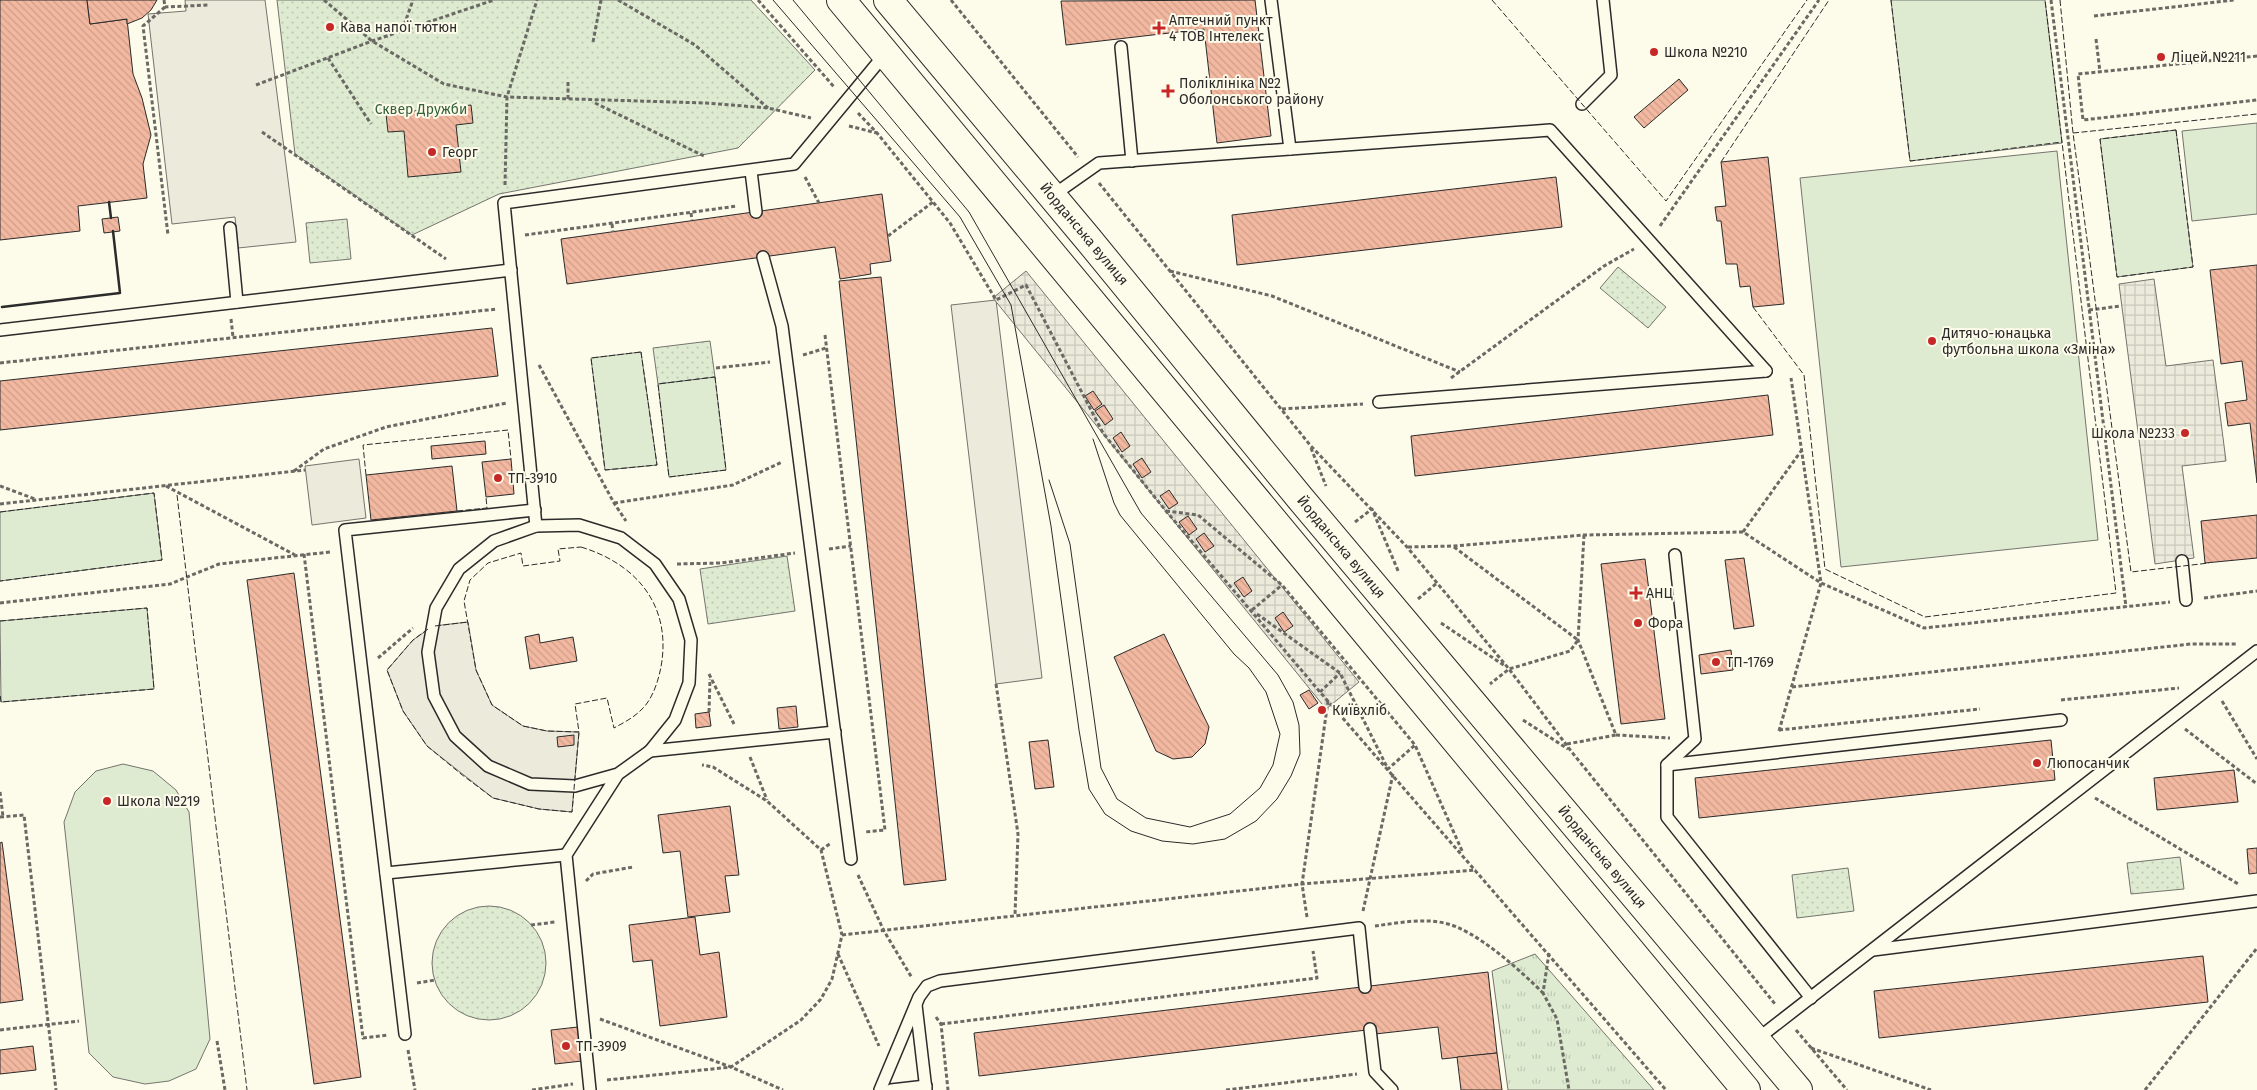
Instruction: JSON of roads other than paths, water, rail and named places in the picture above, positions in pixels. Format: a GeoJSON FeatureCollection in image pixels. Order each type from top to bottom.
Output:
{"type":"FeatureCollection","features":[{"type":"Feature","properties":{"kind":"main road"},"geometry":{"type":"LineString","coordinates":[[840,0],[1746,1090]]}},
{"type":"Feature","properties":{"kind":"main road","name":"Йорданська вулиця"},"geometry":{"type":"LineString","coordinates":[[888,0],[1300,498],[1798,1090]]}},
{"type":"Feature","properties":{"kind":"lane"},"geometry":{"type":"LineString","coordinates":[[1271,0],[1290,149]]}},
{"type":"Feature","properties":{"kind":"lane"},"geometry":{"type":"LineString","coordinates":[[1582,104],[1612,75],[1603,0]]}},
{"type":"Feature","properties":{"kind":"lane"},"geometry":{"type":"LineString","coordinates":[[1121,47],[1132,161]]}},
{"type":"Feature","properties":{"kind":"lane"},"geometry":{"type":"LineString","coordinates":[[536,526],[504,203],[794,164],[885,54]]}},
{"type":"Feature","properties":{"kind":"lane"},"geometry":{"type":"LineString","coordinates":[[1052,196],[1099,163],[1550,130],[1766,371],[1379,402]]}},
{"type":"Feature","properties":{"kind":"lane"},"geometry":{"type":"LineString","coordinates":[[745,172],[756,212]]}},
{"type":"Feature","properties":{"kind":"lane"},"geometry":{"type":"LineString","coordinates":[[230,228],[237,302]]}},
{"type":"Feature","properties":{"kind":"lane"},"geometry":{"type":"LineString","coordinates":[[763,257],[782,326],[851,859]]}},
{"type":"Feature","properties":{"kind":"lane"},"geometry":{"type":"LineString","coordinates":[[0,330],[511,270]]}},
{"type":"Feature","properties":{"kind":"lane"},"geometry":{"type":"LineString","coordinates":[[405,1034],[345,530],[535,510]]}},
{"type":"Feature","properties":{"kind":"lane"},"geometry":{"type":"LineString","coordinates":[[580,525],[620,538],[655,564],[679,599],[691,640],[689,684],[675,720],[650,751],[618,774],[575,786],[530,784],[488,766],[455,736],[434,696],[428,652],[436,608],[460,569],[494,540],[536,526],[580,525]]}},
{"type":"Feature","properties":{"kind":"lane"},"geometry":{"type":"LineString","coordinates":[[1675,555],[1695,739],[1667,765],[1667,818],[1811,998]]}},
{"type":"Feature","properties":{"kind":"lane"},"geometry":{"type":"LineString","coordinates":[[2182,561],[2186,600]]}},
{"type":"Feature","properties":{"kind":"lane"},"geometry":{"type":"LineString","coordinates":[[1756,1040],[2257,651]]}},
{"type":"Feature","properties":{"kind":"lane"},"geometry":{"type":"LineString","coordinates":[[1667,765],[2061,720]]}},
{"type":"Feature","properties":{"kind":"lane"},"geometry":{"type":"LineString","coordinates":[[650,751],[834,732]]}},
{"type":"Feature","properties":{"kind":"lane"},"geometry":{"type":"LineString","coordinates":[[589,1086],[566,855],[618,774]]}},
{"type":"Feature","properties":{"kind":"lane"},"geometry":{"type":"LineString","coordinates":[[386,873],[566,855]]}},
{"type":"Feature","properties":{"kind":"lane"},"geometry":{"type":"LineString","coordinates":[[1871,951],[2257,901]]}},
{"type":"Feature","properties":{"kind":"lane"},"geometry":{"type":"LineString","coordinates":[[880,1090],[916,1004],[927,986],[940,981],[1359,928],[1365,987]]}},
{"type":"Feature","properties":{"kind":"lane"},"geometry":{"type":"LineString","coordinates":[[891,1090],[926,1088],[916,1004]]}},
{"type":"Feature","properties":{"kind":"lane"},"geometry":{"type":"LineString","coordinates":[[1370,1029],[1375,1072],[1392,1090]]}},
{"type":"Feature","properties":{"kind":"tram line"},"geometry":{"type":"LineString","coordinates":[[773,0],[960,217],[1011,305],[1051,526],[1089,789],[1105,814],[1131,831],[1162,841],[1193,844],[1225,839],[1256,821],[1277,799],[1291,776],[1300,754],[1299,725],[1293,702],[1278,675],[1141,513],[969,212],[793,0]]}},
{"type":"Feature","properties":{"kind":"tram line"},"geometry":{"type":"LineString","coordinates":[[1049,480],[1070,544],[1101,768],[1117,799],[1146,818],[1190,827],[1230,814],[1260,788],[1273,765],[1280,734],[1266,692],[1249,668],[1234,654],[1120,515],[1114,503],[1093,439]]}},
{"type":"Feature","properties":{"kind":"place","name":"Кава напої тютюн"},"geometry":{"type":"Point","coordinates":[330,27]}},
{"type":"Feature","properties":{"kind":"place","name":"Аптечний пункт 4 ТОВ Інтелекс"},"geometry":{"type":"Point","coordinates":[1159,28]}},
{"type":"Feature","properties":{"kind":"place","name":"Школа №210"},"geometry":{"type":"Point","coordinates":[1654,52]}},
{"type":"Feature","properties":{"kind":"place","name":"Ліцей №211"},"geometry":{"type":"Point","coordinates":[2161,57]}},
{"type":"Feature","properties":{"kind":"place","name":"Поліклініка №2 Оболонського району"},"geometry":{"type":"Point","coordinates":[1168,91]}},
{"type":"Feature","properties":{"kind":"place","name":"Георг"},"geometry":{"type":"Point","coordinates":[432,152]}},
{"type":"Feature","properties":{"kind":"place","name":"Дитячо-юнацька футбольна школа «Зміна»"},"geometry":{"type":"Point","coordinates":[1932,341]}},
{"type":"Feature","properties":{"kind":"place","name":"Школа №233"},"geometry":{"type":"Point","coordinates":[2185,433]}},
{"type":"Feature","properties":{"kind":"place","name":"ТП-3910"},"geometry":{"type":"Point","coordinates":[498,478]}},
{"type":"Feature","properties":{"kind":"place","name":"АНЦ"},"geometry":{"type":"Point","coordinates":[1636,593]}},
{"type":"Feature","properties":{"kind":"place","name":"Фора"},"geometry":{"type":"Point","coordinates":[1638,623]}},
{"type":"Feature","properties":{"kind":"place","name":"ТП-1769"},"geometry":{"type":"Point","coordinates":[1716,662]}},
{"type":"Feature","properties":{"kind":"place","name":"Київхліб"},"geometry":{"type":"Point","coordinates":[1322,710]}},
{"type":"Feature","properties":{"kind":"place","name":"Люпосанчик"},"geometry":{"type":"Point","coordinates":[2037,763]}},
{"type":"Feature","properties":{"kind":"place","name":"Школа №219"},"geometry":{"type":"Point","coordinates":[107,801]}},
{"type":"Feature","properties":{"kind":"place","name":"ТП-3909"},"geometry":{"type":"Point","coordinates":[566,1046]}},
{"type":"Feature","properties":{"kind":"park label","name":"Сквер Дружби"},"geometry":{"type":"Point","coordinates":[421,109]}}]}
